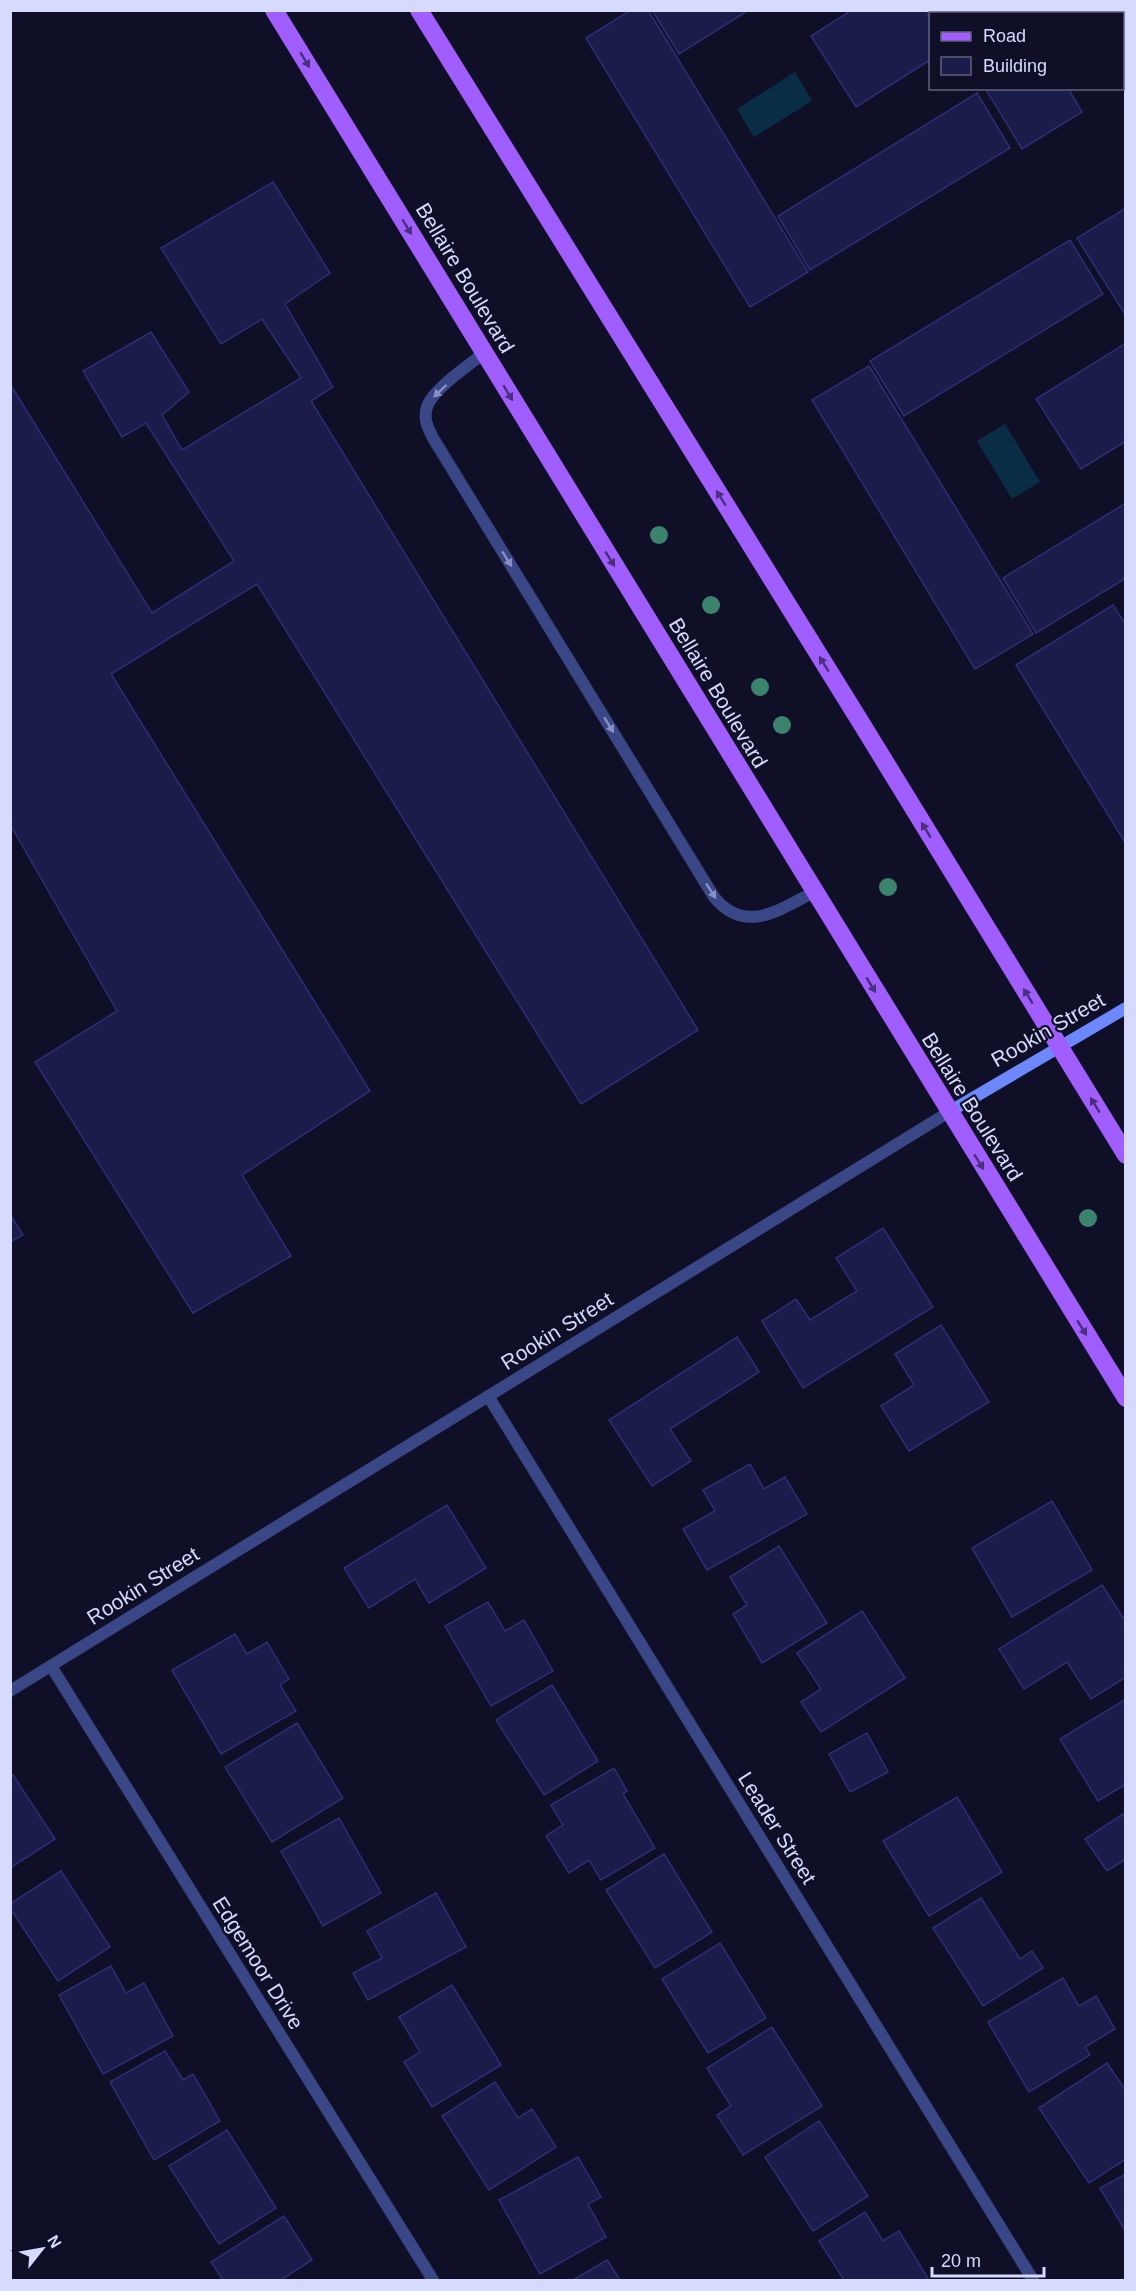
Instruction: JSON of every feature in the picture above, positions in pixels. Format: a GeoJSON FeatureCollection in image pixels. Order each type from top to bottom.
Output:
{"type":"FeatureCollection","features":[{"type":"Feature","properties":{"kind":"main road","name":"Bellaire Boulevard"},"geometry":{"type":"LineString","coordinates":[[274,10],[1125,1398]]}},
{"type":"Feature","properties":{"kind":"main road"},"geometry":{"type":"LineString","coordinates":[[419,10],[1125,1155]]}},
{"type":"Feature","properties":{"kind":"street"},"geometry":{"type":"LineString","coordinates":[[484,353],[433,396],[427,407],[426,423],[433,438],[714,897],[725,910],[742,917],[769,915],[814,892]]}},
{"type":"Feature","properties":{"kind":"street","name":"Rookin Street"},"geometry":{"type":"LineString","coordinates":[[10,1691],[949,1112],[1125,1008]]}},
{"type":"Feature","properties":{"kind":"street","name":"Leader Street"},"geometry":{"type":"LineString","coordinates":[[488,1396],[1033,2280]]}},
{"type":"Feature","properties":{"kind":"street","name":"Edgemoor Drive"},"geometry":{"type":"LineString","coordinates":[[51,1666],[433,2280]]}},
{"type":"Feature","properties":{"kind":"water"},"geometry":{"type":"Polygon","coordinates":[[[795,72],[812,101],[754,137],[737,109],[795,72]]]}},
{"type":"Feature","properties":{"kind":"water"},"geometry":{"type":"Polygon","coordinates":[[[1005,424],[1040,482],[1012,499],[977,441],[1005,424]]]}},
{"type":"Feature","properties":{"kind":"building"},"geometry":{"type":"Polygon","coordinates":[[[631,10],[648,10],[808,272],[750,307],[586,38],[631,10]]]}},
{"type":"Feature","properties":{"kind":"building"},"geometry":{"type":"Polygon","coordinates":[[[652,10],[749,10],[679,54],[652,10]]]}},
{"type":"Feature","properties":{"kind":"building"},"geometry":{"type":"Polygon","coordinates":[[[852,10],[926,10],[929,16],[929,61],[856,107],[811,36],[852,10]]]}},
{"type":"Feature","properties":{"kind":"building"},"geometry":{"type":"Polygon","coordinates":[[[938,10],[1020,10],[1021,12],[939,12],[938,10]]]}},
{"type":"Feature","properties":{"kind":"building"},"geometry":{"type":"Polygon","coordinates":[[[986,90],[1069,90],[1082,112],[1022,149],[986,90]]]}},
{"type":"Feature","properties":{"kind":"building"},"geometry":{"type":"Polygon","coordinates":[[[977,93],[1010,148],[810,270],[778,216],[977,93]]]}},
{"type":"Feature","properties":{"kind":"building"},"geometry":{"type":"Polygon","coordinates":[[[273,182],[330,273],[285,304],[333,387],[311,401],[698,1030],[581,1104],[257,584],[111,674],[370,1091],[242,1175],[291,1256],[193,1313],[35,1062],[117,1011],[10,824],[10,384],[152,613],[234,561],[146,423],[122,437],[83,371],[151,332],[189,392],[162,415],[182,450],[301,378],[262,319],[221,344],[161,248],[273,182]]]}},
{"type":"Feature","properties":{"kind":"building"},"geometry":{"type":"Polygon","coordinates":[[[1126,208],[1126,316],[1077,238],[1126,208]]]}},
{"type":"Feature","properties":{"kind":"building"},"geometry":{"type":"Polygon","coordinates":[[[1070,240],[1103,294],[904,416],[870,361],[1070,240]]]}},
{"type":"Feature","properties":{"kind":"building"},"geometry":{"type":"Polygon","coordinates":[[[1126,343],[1126,441],[1081,469],[1036,399],[1126,343]]]}},
{"type":"Feature","properties":{"kind":"building"},"geometry":{"type":"Polygon","coordinates":[[[869,366],[1033,634],[975,669],[812,400],[869,366]]]}},
{"type":"Feature","properties":{"kind":"building"},"geometry":{"type":"Polygon","coordinates":[[[1126,503],[1126,578],[1036,633],[1003,578],[1126,503]]]}},
{"type":"Feature","properties":{"kind":"building"},"geometry":{"type":"Polygon","coordinates":[[[1113,605],[1126,625],[1126,844],[1016,665],[1113,605]]]}},
{"type":"Feature","properties":{"kind":"building"},"geometry":{"type":"Polygon","coordinates":[[[10,1214],[23,1235],[10,1242],[10,1214]]]}},
{"type":"Feature","properties":{"kind":"building"},"geometry":{"type":"Polygon","coordinates":[[[883,1228],[933,1307],[803,1388],[762,1321],[796,1299],[810,1320],[857,1291],[836,1258],[883,1228]]]}},
{"type":"Feature","properties":{"kind":"building"},"geometry":{"type":"Polygon","coordinates":[[[941,1325],[989,1402],[909,1451],[881,1406],[914,1385],[895,1354],[941,1325]]]}},
{"type":"Feature","properties":{"kind":"building"},"geometry":{"type":"Polygon","coordinates":[[[737,1337],[759,1372],[670,1429],[691,1461],[652,1486],[609,1420],[737,1337]]]}},
{"type":"Feature","properties":{"kind":"building"},"geometry":{"type":"Polygon","coordinates":[[[750,1464],[764,1489],[785,1477],[807,1514],[707,1570],[683,1529],[715,1511],[703,1490],[750,1464]]]}},
{"type":"Feature","properties":{"kind":"building"},"geometry":{"type":"Polygon","coordinates":[[[1052,1501],[1092,1570],[1012,1617],[972,1548],[1052,1501]]]}},
{"type":"Feature","properties":{"kind":"building"},"geometry":{"type":"Polygon","coordinates":[[[447,1505],[486,1568],[429,1603],[415,1579],[369,1608],[344,1568],[447,1505]]]}},
{"type":"Feature","properties":{"kind":"building"},"geometry":{"type":"Polygon","coordinates":[[[779,1546],[827,1623],[762,1663],[733,1614],[747,1605],[730,1577],[779,1546]]]}},
{"type":"Feature","properties":{"kind":"building"},"geometry":{"type":"Polygon","coordinates":[[[1102,1585],[1126,1622],[1126,1677],[1091,1699],[1067,1662],[1024,1689],[999,1649],[1102,1585]]]}},
{"type":"Feature","properties":{"kind":"building"},"geometry":{"type":"Polygon","coordinates":[[[488,1602],[505,1631],[524,1620],[553,1671],[491,1706],[445,1626],[488,1602]]]}},
{"type":"Feature","properties":{"kind":"building"},"geometry":{"type":"Polygon","coordinates":[[[862,1611],[905,1678],[821,1732],[801,1702],[821,1689],[797,1653],[862,1611]]]}},
{"type":"Feature","properties":{"kind":"building"},"geometry":{"type":"Polygon","coordinates":[[[235,1634],[247,1654],[267,1642],[289,1679],[280,1685],[296,1711],[221,1754],[172,1670],[235,1634]]]}},
{"type":"Feature","properties":{"kind":"building"},"geometry":{"type":"Polygon","coordinates":[[[552,1685],[598,1761],[544,1795],[496,1720],[552,1685]]]}},
{"type":"Feature","properties":{"kind":"building"},"geometry":{"type":"Polygon","coordinates":[[[1126,1699],[1126,1784],[1098,1801],[1060,1739],[1126,1699]]]}},
{"type":"Feature","properties":{"kind":"building"},"geometry":{"type":"Polygon","coordinates":[[[297,1723],[343,1798],[272,1842],[225,1767],[297,1723]]]}},
{"type":"Feature","properties":{"kind":"building"},"geometry":{"type":"Polygon","coordinates":[[[867,1733],[888,1772],[850,1792],[829,1754],[867,1733]]]}},
{"type":"Feature","properties":{"kind":"building"},"geometry":{"type":"Polygon","coordinates":[[[614,1768],[627,1791],[623,1794],[655,1848],[601,1880],[589,1860],[569,1873],[546,1836],[563,1825],[551,1805],[614,1768]]]}},
{"type":"Feature","properties":{"kind":"building"},"geometry":{"type":"Polygon","coordinates":[[[13,1775],[55,1839],[10,1868],[10,1777],[13,1775]]]}},
{"type":"Feature","properties":{"kind":"building"},"geometry":{"type":"Polygon","coordinates":[[[957,1797],[1002,1872],[929,1916],[883,1841],[957,1797]]]}},
{"type":"Feature","properties":{"kind":"building"},"geometry":{"type":"Polygon","coordinates":[[[1123,1814],[1126,1818],[1126,1859],[1107,1871],[1085,1839],[1123,1814]]]}},
{"type":"Feature","properties":{"kind":"building"},"geometry":{"type":"Polygon","coordinates":[[[339,1818],[381,1893],[323,1926],[281,1851],[339,1818]]]}},
{"type":"Feature","properties":{"kind":"building"},"geometry":{"type":"Polygon","coordinates":[[[664,1854],[712,1932],[655,1968],[606,1890],[664,1854]]]}},
{"type":"Feature","properties":{"kind":"building"},"geometry":{"type":"Polygon","coordinates":[[[61,1871],[110,1947],[58,1981],[10,1908],[10,1904],[61,1871]]]}},
{"type":"Feature","properties":{"kind":"building"},"geometry":{"type":"Polygon","coordinates":[[[436,1893],[466,1947],[368,2000],[353,1973],[382,1958],[367,1931],[436,1893]]]}},
{"type":"Feature","properties":{"kind":"building"},"geometry":{"type":"Polygon","coordinates":[[[981,1898],[1020,1959],[1032,1951],[1043,1968],[983,2006],[933,1928],[981,1898]]]}},
{"type":"Feature","properties":{"kind":"building"},"geometry":{"type":"Polygon","coordinates":[[[720,1943],[766,2018],[708,2053],[662,1979],[720,1943]]]}},
{"type":"Feature","properties":{"kind":"building"},"geometry":{"type":"Polygon","coordinates":[[[111,1966],[126,1993],[144,1983],[173,2036],[103,2074],[59,1995],[111,1966]]]}},
{"type":"Feature","properties":{"kind":"building"},"geometry":{"type":"Polygon","coordinates":[[[1063,1978],[1079,2006],[1096,1996],[1115,2029],[1085,2047],[1090,2055],[1029,2092],[988,2022],[1063,1978]]]}},
{"type":"Feature","properties":{"kind":"building"},"geometry":{"type":"Polygon","coordinates":[[[452,1985],[501,2065],[432,2107],[404,2062],[420,2052],[399,2017],[452,1985]]]}},
{"type":"Feature","properties":{"kind":"building"},"geometry":{"type":"Polygon","coordinates":[[[772,2027],[822,2106],[743,2155],[717,2115],[731,2106],[707,2068],[772,2027]]]}},
{"type":"Feature","properties":{"kind":"building"},"geometry":{"type":"Polygon","coordinates":[[[165,2051],[183,2080],[193,2074],[220,2121],[154,2160],[110,2082],[165,2051]]]}},
{"type":"Feature","properties":{"kind":"building"},"geometry":{"type":"Polygon","coordinates":[[[1107,2063],[1126,2091],[1126,2159],[1089,2183],[1039,2108],[1107,2063]]]}},
{"type":"Feature","properties":{"kind":"building"},"geometry":{"type":"Polygon","coordinates":[[[495,2082],[518,2118],[532,2109],[556,2147],[489,2190],[442,2116],[495,2082]]]}},
{"type":"Feature","properties":{"kind":"building"},"geometry":{"type":"Polygon","coordinates":[[[819,2121],[868,2196],[813,2231],[765,2157],[819,2121]]]}},
{"type":"Feature","properties":{"kind":"building"},"geometry":{"type":"Polygon","coordinates":[[[227,2130],[276,2208],[219,2244],[169,2166],[227,2130]]]}},
{"type":"Feature","properties":{"kind":"building"},"geometry":{"type":"Polygon","coordinates":[[[578,2157],[601,2197],[588,2204],[606,2237],[540,2274],[499,2200],[578,2157]]]}},
{"type":"Feature","properties":{"kind":"building"},"geometry":{"type":"Polygon","coordinates":[[[1126,2174],[1126,2232],[1100,2188],[1126,2174]]]}},
{"type":"Feature","properties":{"kind":"building"},"geometry":{"type":"Polygon","coordinates":[[[865,2212],[883,2241],[899,2231],[929,2280],[844,2280],[819,2241],[865,2212]]]}},
{"type":"Feature","properties":{"kind":"building"},"geometry":{"type":"Polygon","coordinates":[[[284,2216],[312,2260],[281,2280],[223,2280],[211,2262],[284,2216]]]}},
{"type":"Feature","properties":{"kind":"building"},"geometry":{"type":"Polygon","coordinates":[[[607,2260],[620,2280],[573,2280],[607,2260]]]}}]}
